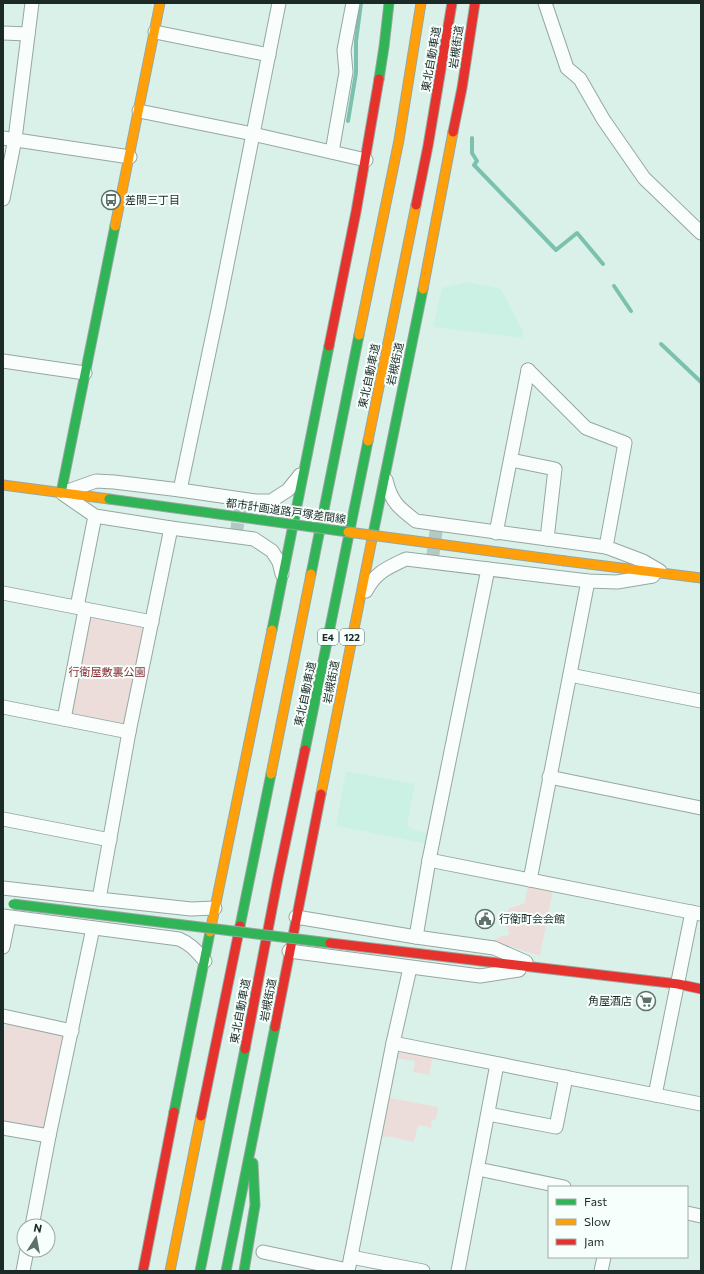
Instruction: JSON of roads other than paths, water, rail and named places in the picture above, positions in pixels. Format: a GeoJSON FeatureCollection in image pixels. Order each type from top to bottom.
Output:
{"type":"FeatureCollection","features":[{"type":"Feature","properties":{"kind":"main road"},"geometry":{"type":"LineString","coordinates":[[62,493],[160,3]]}},
{"type":"Feature","properties":{"kind":"main road"},"geometry":{"type":"LineString","coordinates":[[143,1271],[366,160],[384,47],[389,3]]}},
{"type":"Feature","properties":{"kind":"main road","name":"東北自動車道"},"geometry":{"type":"LineString","coordinates":[[170,1271],[399,140],[421,3]]}},
{"type":"Feature","properties":{"kind":"main road","name":"東北自動車道"},"geometry":{"type":"LineString","coordinates":[[200,1271],[237,1093],[278,878],[428,146],[452,3]]}},
{"type":"Feature","properties":{"kind":"main road","name":"岩槻街道"},"geometry":{"type":"LineString","coordinates":[[226,1271],[462,88],[475,3]]}},
{"type":"Feature","properties":{"kind":"main road","name":"都市計画道路戸塚差間線"},"geometry":{"type":"LineString","coordinates":[[3,485],[665,574]]}},
{"type":"Feature","properties":{"kind":"main road"},"geometry":{"type":"LineString","coordinates":[[665,574],[701,578]]}},
{"type":"Feature","properties":{"kind":"main road"},"geometry":{"type":"LineString","coordinates":[[3,903],[678,984],[701,989]]}},
{"type":"Feature","properties":{"kind":"main road"},"geometry":{"type":"LineString","coordinates":[[244,1271],[255,1205],[252,1146]]}},
{"type":"Feature","properties":{"kind":"main road"},"geometry":{"type":"LineString","coordinates":[[134,1271],[155,1207]]}},
{"type":"Feature","properties":{"kind":"street"},"geometry":{"type":"LineString","coordinates":[[3,199],[9,138],[28,34],[32,3]]}},
{"type":"Feature","properties":{"kind":"street"},"geometry":{"type":"LineString","coordinates":[[180,490],[219,305],[279,3]]}},
{"type":"Feature","properties":{"kind":"street"},"geometry":{"type":"LineString","coordinates":[[332,152],[346,72],[344,50],[353,3]]}},
{"type":"Feature","properties":{"kind":"street"},"geometry":{"type":"LineString","coordinates":[[545,3],[567,68],[580,79],[603,119],[644,178],[701,233]]}},
{"type":"Feature","properties":{"kind":"street"},"geometry":{"type":"LineString","coordinates":[[155,32],[269,55]]}},
{"type":"Feature","properties":{"kind":"street"},"geometry":{"type":"LineString","coordinates":[[3,33],[28,34]]}},
{"type":"Feature","properties":{"kind":"street"},"geometry":{"type":"LineString","coordinates":[[139,111],[253,134],[366,160]]}},
{"type":"Feature","properties":{"kind":"street"},"geometry":{"type":"LineString","coordinates":[[9,138],[130,157]]}},
{"type":"Feature","properties":{"kind":"street"},"geometry":{"type":"LineString","coordinates":[[3,362],[85,373]]}},
{"type":"Feature","properties":{"kind":"street"},"geometry":{"type":"LineString","coordinates":[[496,533],[528,370],[586,428],[625,443],[606,547]]}},
{"type":"Feature","properties":{"kind":"street"},"geometry":{"type":"LineString","coordinates":[[510,460],[554,469],[547,539]]}},
{"type":"Feature","properties":{"kind":"street"},"geometry":{"type":"LineString","coordinates":[[62,493],[96,481],[180,490],[256,501],[271,501],[288,490],[305,468]]}},
{"type":"Feature","properties":{"kind":"street"},"geometry":{"type":"LineString","coordinates":[[384,474],[389,491],[398,507],[416,521],[606,547],[643,561],[665,574]]}},
{"type":"Feature","properties":{"kind":"street"},"geometry":{"type":"LineString","coordinates":[[62,493],[95,516],[254,539],[272,551],[279,562],[283,578]]}},
{"type":"Feature","properties":{"kind":"street"},"geometry":{"type":"LineString","coordinates":[[64,719],[95,516]]}},
{"type":"Feature","properties":{"kind":"street"},"geometry":{"type":"LineString","coordinates":[[99,899],[129,732],[171,528]]}},
{"type":"Feature","properties":{"kind":"street"},"geometry":{"type":"LineString","coordinates":[[358,605],[370,582],[385,569],[406,559],[588,581],[617,582],[665,574]]}},
{"type":"Feature","properties":{"kind":"street"},"geometry":{"type":"LineString","coordinates":[[416,937],[429,860],[488,569]]}},
{"type":"Feature","properties":{"kind":"street"},"geometry":{"type":"LineString","coordinates":[[530,880],[588,581]]}},
{"type":"Feature","properties":{"kind":"street"},"geometry":{"type":"LineString","coordinates":[[3,593],[152,622]]}},
{"type":"Feature","properties":{"kind":"street"},"geometry":{"type":"LineString","coordinates":[[570,675],[701,701]]}},
{"type":"Feature","properties":{"kind":"street"},"geometry":{"type":"LineString","coordinates":[[3,707],[129,732]]}},
{"type":"Feature","properties":{"kind":"street"},"geometry":{"type":"LineString","coordinates":[[549,777],[701,808]]}},
{"type":"Feature","properties":{"kind":"street"},"geometry":{"type":"LineString","coordinates":[[3,819],[110,840]]}},
{"type":"Feature","properties":{"kind":"street"},"geometry":{"type":"LineString","coordinates":[[429,860],[697,913],[678,984],[655,1095]]}},
{"type":"Feature","properties":{"kind":"street"},"geometry":{"type":"LineString","coordinates":[[3,888],[191,909],[215,908]]}},
{"type":"Feature","properties":{"kind":"street"},"geometry":{"type":"LineString","coordinates":[[3,947],[6,917],[179,938],[193,947],[205,961]]}},
{"type":"Feature","properties":{"kind":"street"},"geometry":{"type":"LineString","coordinates":[[296,917],[494,948],[536,967]]}},
{"type":"Feature","properties":{"kind":"street"},"geometry":{"type":"LineString","coordinates":[[34,1218],[49,1136],[93,928]]}},
{"type":"Feature","properties":{"kind":"street"},"geometry":{"type":"LineString","coordinates":[[289,952],[480,976],[536,967]]}},
{"type":"Feature","properties":{"kind":"street"},"geometry":{"type":"LineString","coordinates":[[263,1252],[348,1270],[393,1043],[410,968]]}},
{"type":"Feature","properties":{"kind":"street"},"geometry":{"type":"LineString","coordinates":[[3,1018],[72,1031]]}},
{"type":"Feature","properties":{"kind":"street"},"geometry":{"type":"LineString","coordinates":[[393,1043],[701,1104]]}},
{"type":"Feature","properties":{"kind":"street"},"geometry":{"type":"LineString","coordinates":[[458,1271],[497,1064]]}},
{"type":"Feature","properties":{"kind":"street"},"geometry":{"type":"LineString","coordinates":[[488,1114],[556,1127],[566,1077]]}},
{"type":"Feature","properties":{"kind":"street"},"geometry":{"type":"LineString","coordinates":[[3,1128],[49,1136]]}},
{"type":"Feature","properties":{"kind":"street"},"geometry":{"type":"LineString","coordinates":[[478,1169],[559,1186]]}},
{"type":"Feature","properties":{"kind":"street"},"geometry":{"type":"LineString","coordinates":[[688,1213],[701,1216]]}},
{"type":"Feature","properties":{"kind":"street"},"geometry":{"type":"LineString","coordinates":[[351,1256],[423,1271]]}},
{"type":"Feature","properties":{"kind":"street"},"geometry":{"type":"LineString","coordinates":[[23,1271],[25,1258]]}},
{"type":"Feature","properties":{"kind":"street"},"geometry":{"type":"LineString","coordinates":[[601,1271],[604,1258]]}},
{"type":"Feature","properties":{"kind":"waterway"},"geometry":{"type":"LineString","coordinates":[[348,121],[356,73],[356,41],[361,3]]}},
{"type":"Feature","properties":{"kind":"waterway"},"geometry":{"type":"LineString","coordinates":[[472,138],[472,153],[477,161],[474,165],[556,250],[577,233],[603,264]]}},
{"type":"Feature","properties":{"kind":"waterway"},"geometry":{"type":"LineString","coordinates":[[614,286],[631,311]]}},
{"type":"Feature","properties":{"kind":"waterway"},"geometry":{"type":"LineString","coordinates":[[661,344],[701,382]]}},
{"type":"Feature","properties":{"kind":"tunnel"},"geometry":{"type":"LineString","coordinates":[[236,536],[241,499]]}},
{"type":"Feature","properties":{"kind":"tunnel"},"geometry":{"type":"LineString","coordinates":[[432,562],[437,524]]}},
{"type":"Feature","properties":{"kind":"place","name":"差間三丁目"},"geometry":{"type":"Point","coordinates":[111,200]}},
{"type":"Feature","properties":{"kind":"place","name":"行衛町会会館"},"geometry":{"type":"Point","coordinates":[485,919]}},
{"type":"Feature","properties":{"kind":"place","name":"角屋酒店"},"geometry":{"type":"Point","coordinates":[646,1001]}},
{"type":"Feature","properties":{"kind":"park label","name":"行衛屋敷裏公園"},"geometry":{"type":"Point","coordinates":[107,672]}}]}
